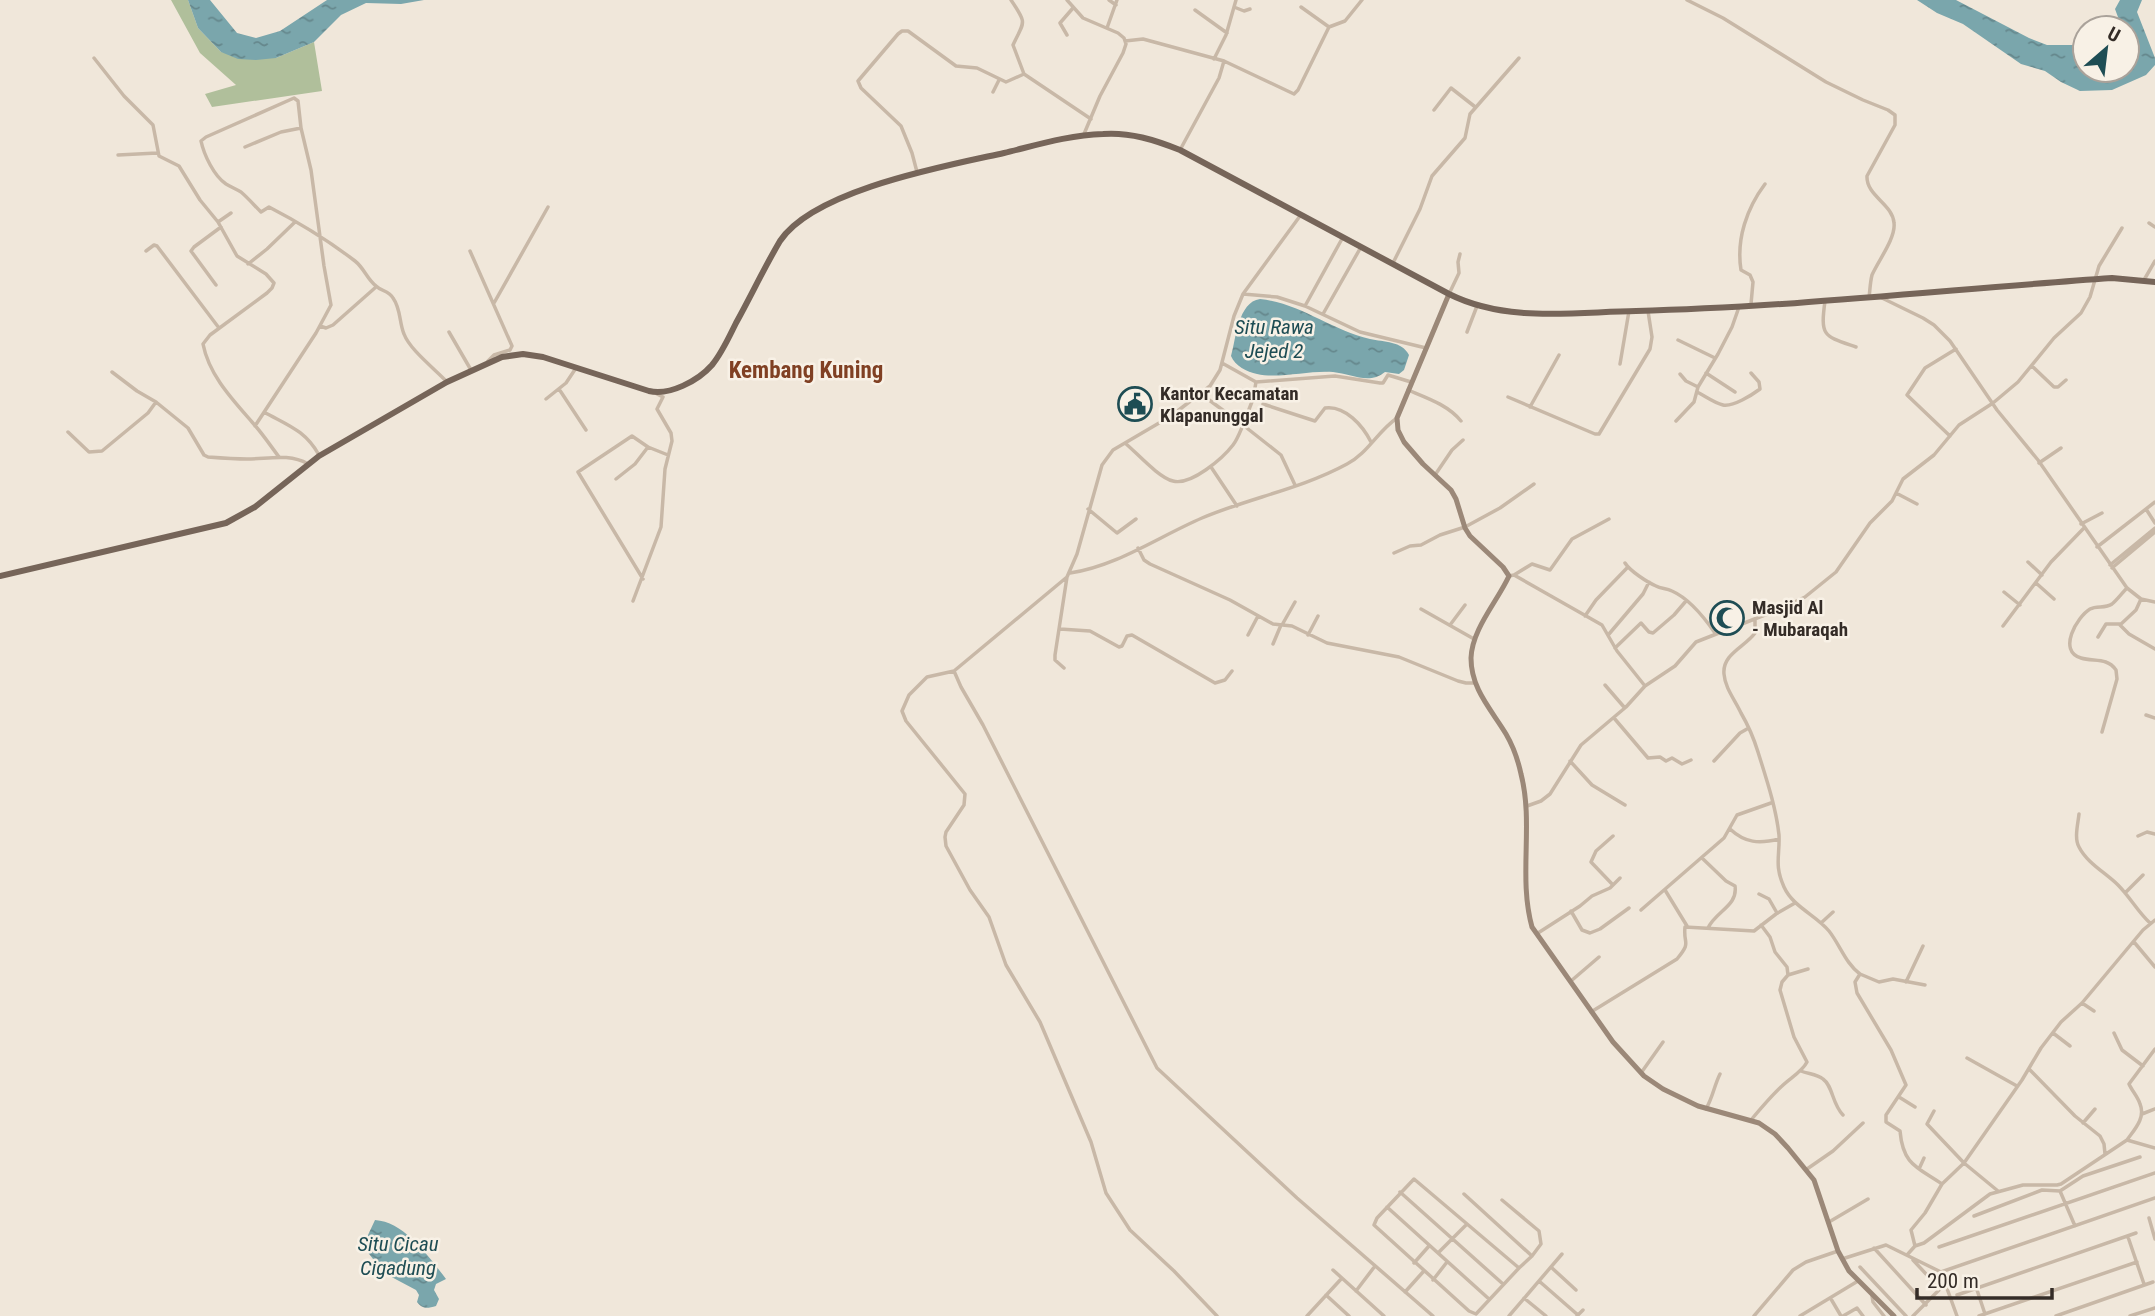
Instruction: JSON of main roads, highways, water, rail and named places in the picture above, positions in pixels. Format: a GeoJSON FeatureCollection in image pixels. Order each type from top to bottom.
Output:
{"type":"FeatureCollection","features":[{"type":"Feature","properties":{"kind":"main road"},"geometry":{"type":"LineString","coordinates":[[0,576],[226,523],[255,507],[319,456],[447,382],[502,357],[523,354],[543,357],[656,393],[671,390],[711,366],[773,253],[790,228],[808,215],[864,189],[917,172],[1083,135],[1104,133],[1133,136],[1180,150],[1449,294],[1477,306],[1517,312],[1738,307],[2095,279],[2155,282]]}},
{"type":"Feature","properties":{"kind":"water"},"geometry":{"type":"Polygon","coordinates":[[[188,0],[210,0],[237,33],[256,38],[280,31],[327,0],[424,0],[401,4],[366,3],[341,15],[314,42],[276,58],[256,60],[238,59],[221,52],[198,28],[188,0]]]}},
{"type":"Feature","properties":{"kind":"water"},"geometry":{"type":"Polygon","coordinates":[[[1917,0],[1956,0],[2029,38],[2047,45],[2071,45],[2071,84],[2126,84],[2112,90],[2080,91],[2045,71],[2021,64],[1963,24],[1937,13],[1917,0]]]}},
{"type":"Feature","properties":{"kind":"water"},"geometry":{"type":"Polygon","coordinates":[[[2120,0],[2142,0],[2138,14],[2117,14],[2115,9],[2120,0]]]}},
{"type":"Feature","properties":{"kind":"water"},"geometry":{"type":"Polygon","coordinates":[[[2141,22],[2155,58],[2155,65],[2141,77],[2141,22]]]}},
{"type":"Feature","properties":{"kind":"water","name":"Situ Rawa Jejed 2"},"geometry":{"type":"Polygon","coordinates":[[[1260,299],[1289,306],[1356,335],[1402,347],[1409,355],[1404,370],[1399,374],[1385,372],[1373,378],[1360,378],[1333,372],[1275,376],[1245,370],[1235,363],[1231,356],[1242,314],[1253,302],[1260,299]]]}},
{"type":"Feature","properties":{"kind":"water","name":"Situ Cicau Cigadung"},"geometry":{"type":"Polygon","coordinates":[[[375,1220],[386,1222],[406,1234],[424,1251],[446,1279],[436,1284],[434,1290],[439,1299],[436,1306],[426,1308],[419,1305],[416,1290],[384,1273],[366,1250],[368,1235],[375,1220]]]}},
{"type":"Feature","properties":{"kind":"place","name":"Kantor Kecamatan Klapanunggal"},"geometry":{"type":"Point","coordinates":[1135,404]}},
{"type":"Feature","properties":{"kind":"place","name":"Masjid Al - Mubaraqah"},"geometry":{"type":"Point","coordinates":[1727,618]}},
{"type":"Feature","properties":{"kind":"district","name":"Kembang Kuning"},"geometry":{"type":"Point","coordinates":[806,370]}}]}
